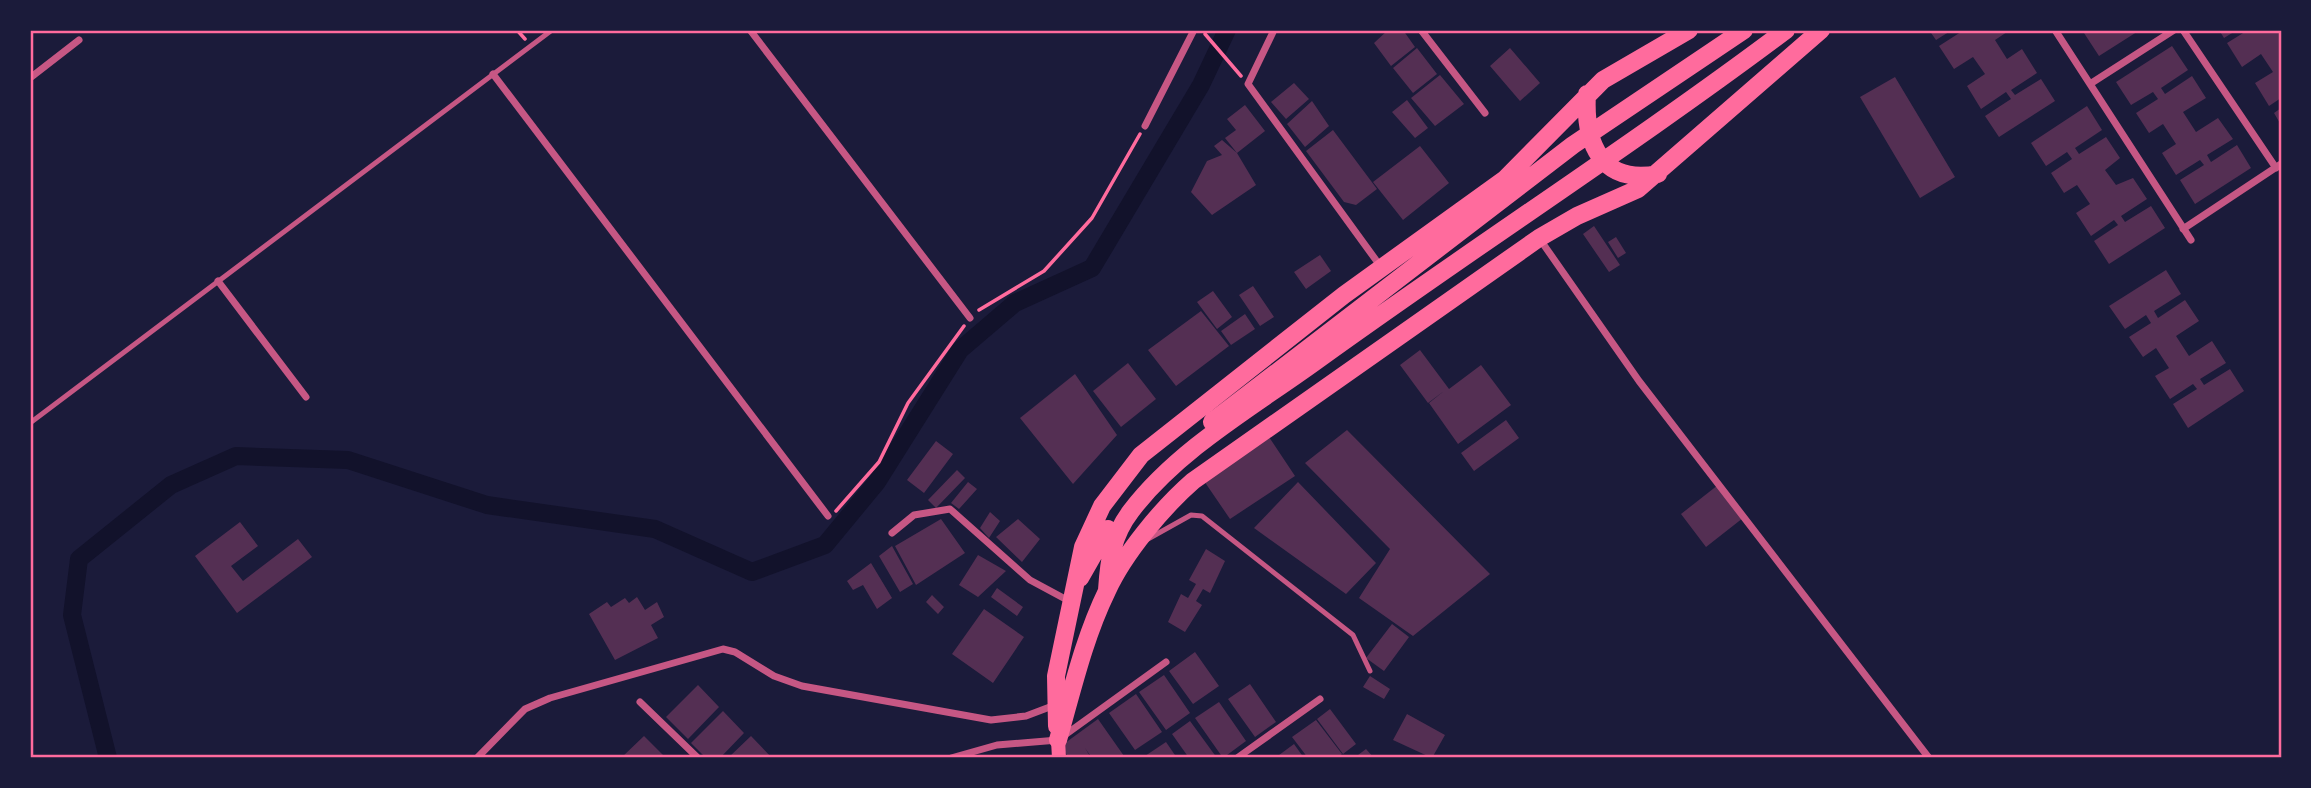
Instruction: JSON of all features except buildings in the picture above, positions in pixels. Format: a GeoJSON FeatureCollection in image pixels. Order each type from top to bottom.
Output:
{"type":"FeatureCollection","features":[{"type":"Feature","properties":{"kind":"main road"},"geometry":{"type":"LineString","coordinates":[[1059,758],[1056,676],[1083,547],[1102,506],[1141,454],[1239,375],[1505,179],[1530,157],[1587,94],[1616,70],[1689,30]]}},
{"type":"Feature","properties":{"kind":"main road"},"geometry":{"type":"LineString","coordinates":[[1107,590],[1101,553],[1114,517],[1163,461],[1573,145],[1744,30]]}},
{"type":"Feature","properties":{"kind":"main road"},"geometry":{"type":"LineString","coordinates":[[1072,594],[1130,512],[1181,459],[1458,258],[1718,81],[1786,30]]}},
{"type":"Feature","properties":{"kind":"main road"},"geometry":{"type":"LineString","coordinates":[[1058,740],[1082,658],[1107,590],[1173,499],[1193,481],[1539,238],[1577,216],[1638,188],[1658,174],[1821,30]]}},
{"type":"Feature","properties":{"kind":"main road"},"geometry":{"type":"LineString","coordinates":[[1587,94],[1586,118],[1589,137],[1606,163],[1627,176],[1658,174]]}},
{"type":"Feature","properties":{"kind":"street"},"geometry":{"type":"LineString","coordinates":[[750,30],[970,318]]}},
{"type":"Feature","properties":{"kind":"street"},"geometry":{"type":"LineString","coordinates":[[1145,126],[1194,30]]}},
{"type":"Feature","properties":{"kind":"street"},"geometry":{"type":"LineString","coordinates":[[1274,30],[1248,84],[1382,268]]}},
{"type":"Feature","properties":{"kind":"street"},"geometry":{"type":"LineString","coordinates":[[1421,30],[1485,113]]}},
{"type":"Feature","properties":{"kind":"street"},"geometry":{"type":"LineString","coordinates":[[2055,30],[2191,240]]}},
{"type":"Feature","properties":{"kind":"street"},"geometry":{"type":"LineString","coordinates":[[2090,84],[2174,30]]}},
{"type":"Feature","properties":{"kind":"street"},"geometry":{"type":"LineString","coordinates":[[2183,30],[2279,166],[2183,229]]}},
{"type":"Feature","properties":{"kind":"street"},"geometry":{"type":"LineString","coordinates":[[30,78],[79,40]]}},
{"type":"Feature","properties":{"kind":"street"},"geometry":{"type":"LineString","coordinates":[[493,74],[828,516]]}},
{"type":"Feature","properties":{"kind":"street"},"geometry":{"type":"LineString","coordinates":[[1539,238],[1639,381],[1929,758]]}},
{"type":"Feature","properties":{"kind":"street"},"geometry":{"type":"LineString","coordinates":[[219,281],[306,397]]}},
{"type":"Feature","properties":{"kind":"street"},"geometry":{"type":"LineString","coordinates":[[892,533],[914,514],[950,509],[1030,580],[1072,594]]}},
{"type":"Feature","properties":{"kind":"street"},"geometry":{"type":"LineString","coordinates":[[477,758],[525,709],[550,698],[723,649],[735,652],[774,676],[802,685],[991,720],[1026,716],[1056,704]]}},
{"type":"Feature","properties":{"kind":"street"},"geometry":{"type":"LineString","coordinates":[[951,758],[997,745],[1058,740],[1166,662]]}},
{"type":"Feature","properties":{"kind":"street"},"geometry":{"type":"LineString","coordinates":[[1237,758],[1320,699]]}},
{"type":"Feature","properties":{"kind":"street"},"geometry":{"type":"LineString","coordinates":[[640,702],[698,758]]}},
{"type":"Feature","properties":{"kind":"lane"},"geometry":{"type":"LineString","coordinates":[[30,423],[552,30]]}},
{"type":"Feature","properties":{"kind":"lane"},"geometry":{"type":"LineString","coordinates":[[1139,543],[1191,515],[1202,516],[1353,635],[1370,671]]}},
{"type":"Feature","properties":{"kind":"path"},"geometry":{"type":"LineString","coordinates":[[1202,30],[1245,81]]}},
{"type":"Feature","properties":{"kind":"path"},"geometry":{"type":"LineString","coordinates":[[828,516],[841,508],[879,462],[908,402],[970,318],[1044,271],[1093,218],[1145,126]]}},
{"type":"Feature","properties":{"kind":"waterway"},"geometry":{"type":"LineString","coordinates":[[108,758],[72,615],[79,559],[171,485],[236,456],[348,460],[487,505],[655,529],[752,572],[825,545],[877,482],[960,350],[1015,303],[1092,268],[1201,85],[1227,30]]}}]}
